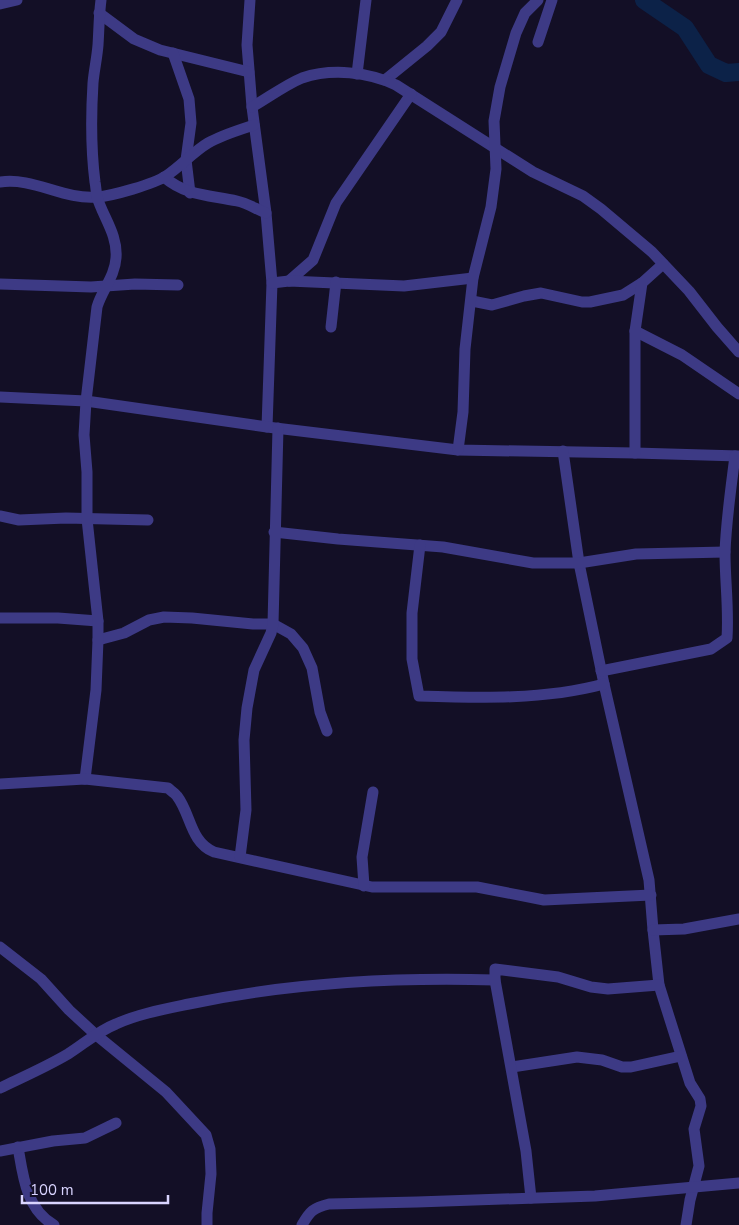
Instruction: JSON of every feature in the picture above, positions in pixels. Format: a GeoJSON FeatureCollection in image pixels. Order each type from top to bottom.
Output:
{"type":"FeatureCollection","features":[{"type":"Feature","properties":{"kind":"street"},"geometry":{"type":"LineString","coordinates":[[0,4],[17,0]]}},
{"type":"Feature","properties":{"kind":"street"},"geometry":{"type":"LineString","coordinates":[[85,779],[96,690],[98,640],[98,621],[87,519],[87,472],[84,435],[86,400],[97,307],[101,294],[114,268],[116,257],[115,244],[110,226],[98,198],[95,179],[93,136],[94,84],[101,0]]}},
{"type":"Feature","properties":{"kind":"street"},"geometry":{"type":"LineString","coordinates":[[240,857],[246,810],[244,740],[247,708],[254,670],[271,633],[273,624],[272,283],[266,213],[249,72],[247,45],[250,0]]}},
{"type":"Feature","properties":{"kind":"street"},"geometry":{"type":"LineString","coordinates":[[356,74],[366,0]]}},
{"type":"Feature","properties":{"kind":"street"},"geometry":{"type":"LineString","coordinates":[[385,80],[427,46],[441,32],[457,0]]}},
{"type":"Feature","properties":{"kind":"street"},"geometry":{"type":"LineString","coordinates":[[458,450],[465,349],[472,301],[473,278],[491,207],[496,170],[494,121],[500,87],[516,33],[525,13],[538,0]]}},
{"type":"Feature","properties":{"kind":"street"},"geometry":{"type":"LineString","coordinates":[[538,42],[552,0]]}},
{"type":"Feature","properties":{"kind":"street"},"geometry":{"type":"LineString","coordinates":[[99,13],[134,39],[160,50],[249,72]]}},
{"type":"Feature","properties":{"kind":"street"},"geometry":{"type":"LineString","coordinates":[[172,53],[188,99],[191,123],[186,160],[190,193]]}},
{"type":"Feature","properties":{"kind":"street"},"geometry":{"type":"LineString","coordinates":[[252,108],[300,79],[325,72],[356,74],[385,80],[495,146],[533,172],[583,196],[602,209],[646,246],[689,291],[716,328],[739,352]]}},
{"type":"Feature","properties":{"kind":"street"},"geometry":{"type":"LineString","coordinates":[[289,281],[313,260],[336,203],[411,94]]}},
{"type":"Feature","properties":{"kind":"street"},"geometry":{"type":"LineString","coordinates":[[0,182],[26,182],[74,197],[98,198],[153,183],[164,177],[210,142],[254,125]]}},
{"type":"Feature","properties":{"kind":"street"},"geometry":{"type":"LineString","coordinates":[[164,177],[179,188],[190,193],[238,201],[266,213]]}},
{"type":"Feature","properties":{"kind":"street"},"geometry":{"type":"LineString","coordinates":[[472,301],[492,304],[541,293],[590,302],[623,294],[642,283],[663,264]]}},
{"type":"Feature","properties":{"kind":"street"},"geometry":{"type":"LineString","coordinates":[[272,283],[289,281],[336,282],[404,286],[473,278]]}},
{"type":"Feature","properties":{"kind":"street"},"geometry":{"type":"LineString","coordinates":[[331,327],[336,282]]}},
{"type":"Feature","properties":{"kind":"street"},"geometry":{"type":"LineString","coordinates":[[635,452],[635,331],[642,283]]}},
{"type":"Feature","properties":{"kind":"street"},"geometry":{"type":"LineString","coordinates":[[0,284],[74,287],[135,284],[178,286]]}},
{"type":"Feature","properties":{"kind":"street"},"geometry":{"type":"LineString","coordinates":[[635,331],[682,355],[739,394]]}},
{"type":"Feature","properties":{"kind":"street"},"geometry":{"type":"LineString","coordinates":[[0,397],[86,400],[272,427],[458,450],[635,452],[737,456],[727,519],[725,552],[728,614],[727,638],[711,649],[601,671]]}},
{"type":"Feature","properties":{"kind":"street"},"geometry":{"type":"LineString","coordinates":[[563,451],[579,563],[601,671],[643,847],[651,894],[659,985],[690,1083],[700,1099],[700,1114],[695,1123],[699,1166],[686,1225]]}},
{"type":"Feature","properties":{"kind":"street"},"geometry":{"type":"LineString","coordinates":[[0,516],[19,520],[148,520]]}},
{"type":"Feature","properties":{"kind":"street"},"geometry":{"type":"LineString","coordinates":[[274,532],[338,540],[443,547],[534,563],[579,563],[636,554],[725,552]]}},
{"type":"Feature","properties":{"kind":"street"},"geometry":{"type":"LineString","coordinates":[[420,545],[412,613],[412,659],[419,696],[480,698],[540,696],[577,691],[604,684]]}},
{"type":"Feature","properties":{"kind":"street"},"geometry":{"type":"LineString","coordinates":[[0,618],[58,618],[98,621]]}},
{"type":"Feature","properties":{"kind":"street"},"geometry":{"type":"LineString","coordinates":[[98,640],[124,633],[150,620],[164,618],[192,618],[273,624],[291,634],[303,648],[312,668],[320,712],[326,731]]}},
{"type":"Feature","properties":{"kind":"street"},"geometry":{"type":"LineString","coordinates":[[0,784],[85,779],[168,788],[177,796],[194,832],[205,848],[214,852],[364,886],[477,887],[544,900],[651,894]]}},
{"type":"Feature","properties":{"kind":"street"},"geometry":{"type":"LineString","coordinates":[[364,886],[362,857],[373,792]]}},
{"type":"Feature","properties":{"kind":"street"},"geometry":{"type":"LineString","coordinates":[[653,930],[684,929],[739,919]]}},
{"type":"Feature","properties":{"kind":"street"},"geometry":{"type":"LineString","coordinates":[[0,947],[41,980],[95,1034],[122,1054],[166,1092],[206,1135],[210,1149],[207,1225]]}},
{"type":"Feature","properties":{"kind":"street"},"geometry":{"type":"LineString","coordinates":[[531,1198],[526,1151],[495,980],[495,969],[558,977],[591,987],[608,989],[659,985]]}},
{"type":"Feature","properties":{"kind":"street"},"geometry":{"type":"LineString","coordinates":[[0,1088],[38,1071],[69,1053],[95,1034],[116,1023],[137,1016],[205,1001],[252,992],[393,980],[495,980]]}},
{"type":"Feature","properties":{"kind":"street"},"geometry":{"type":"LineString","coordinates":[[512,1067],[577,1058],[602,1060],[622,1067],[631,1067],[681,1056]]}},
{"type":"Feature","properties":{"kind":"street"},"geometry":{"type":"LineString","coordinates":[[0,1151],[53,1140],[85,1138],[116,1123]]}},
{"type":"Feature","properties":{"kind":"street"},"geometry":{"type":"LineString","coordinates":[[18,1147],[24,1180],[33,1204],[46,1220],[54,1225]]}},
{"type":"Feature","properties":{"kind":"street"},"geometry":{"type":"LineString","coordinates":[[302,1225],[307,1216],[316,1207],[329,1204],[595,1196],[739,1183]]}},
{"type":"Feature","properties":{"kind":"waterway"},"geometry":{"type":"LineString","coordinates":[[644,0],[685,28],[709,65],[726,73],[739,72]]}}]}
